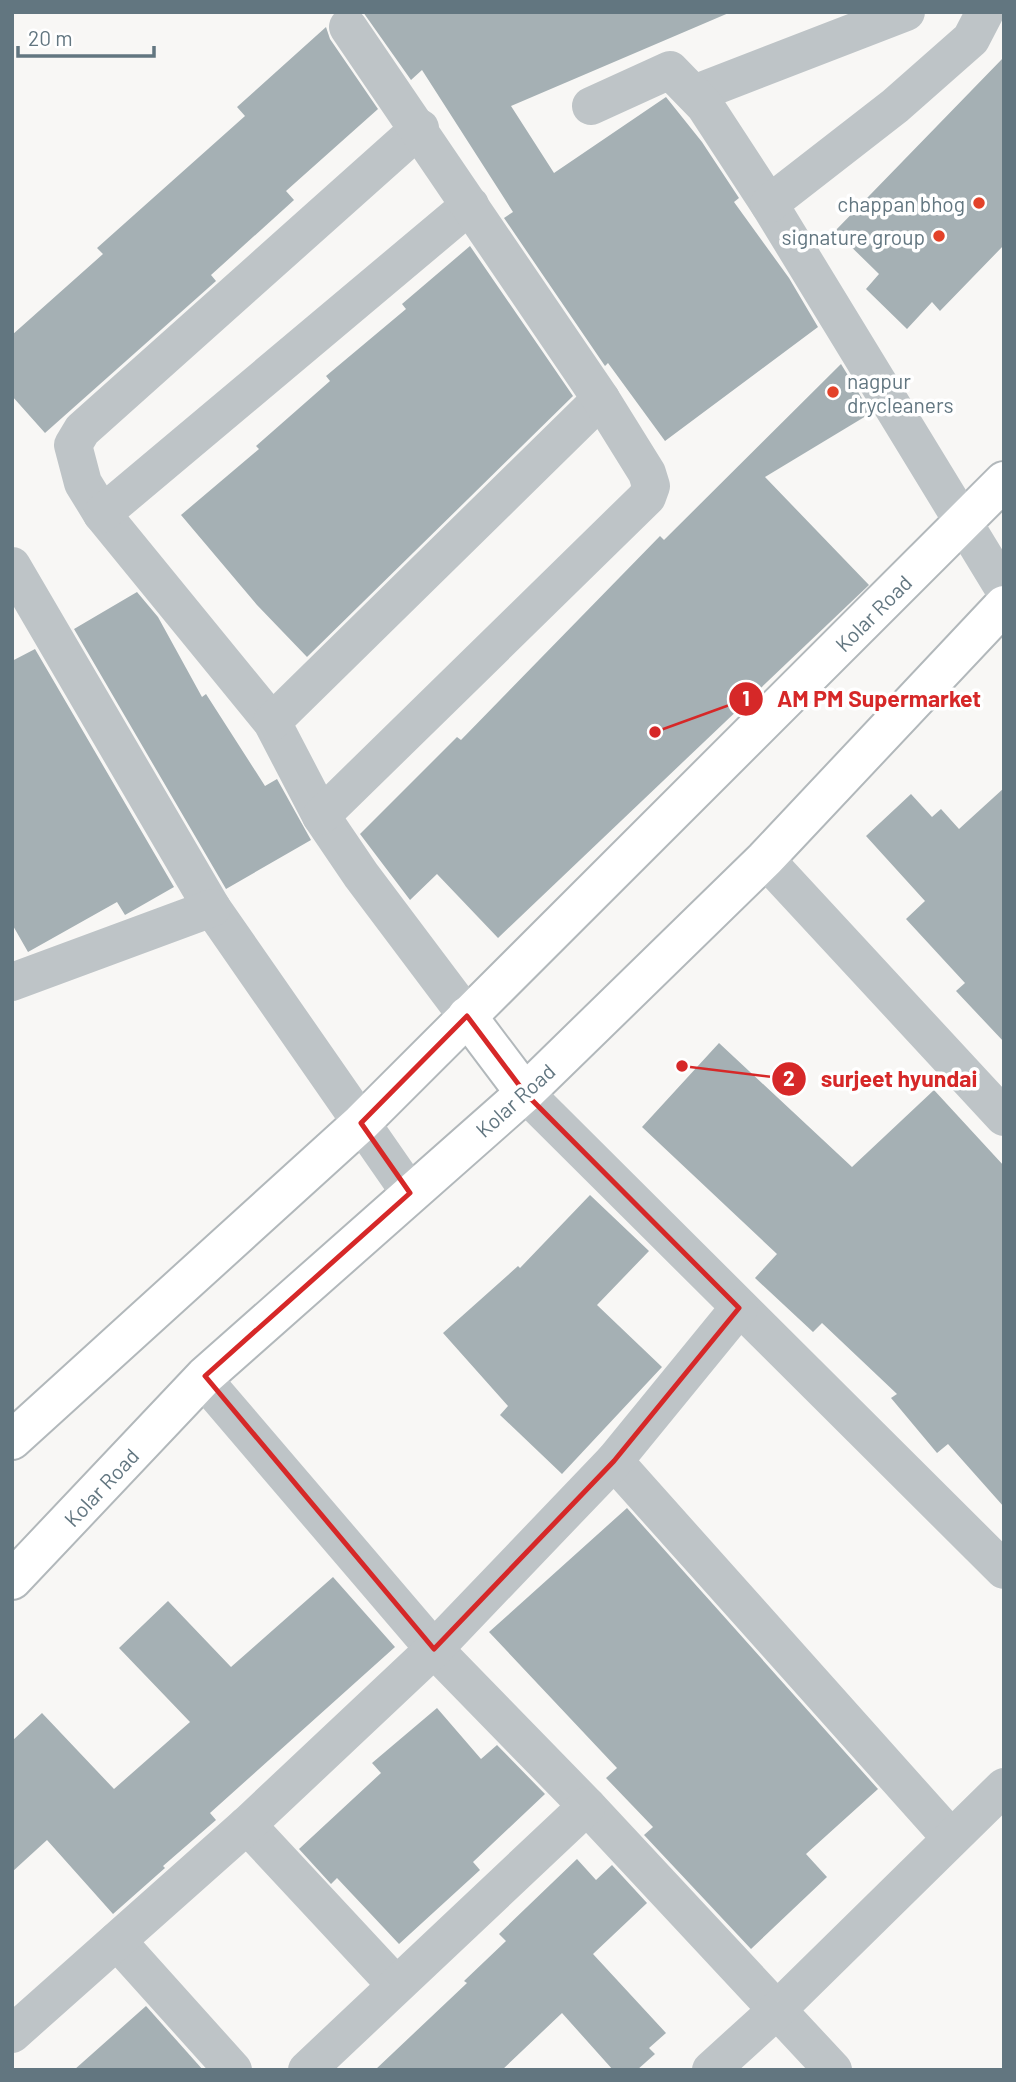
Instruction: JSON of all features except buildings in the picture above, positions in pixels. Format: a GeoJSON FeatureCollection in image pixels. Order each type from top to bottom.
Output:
{"type":"FeatureCollection","features":[{"type":"Feature","properties":{"kind":"main road","name":"Kolar Road"},"geometry":{"type":"LineString","coordinates":[[12,1440],[361,1123],[1004,481]]}},
{"type":"Feature","properties":{"kind":"main road","name":"Kolar Road"},"geometry":{"type":"LineString","coordinates":[[18,1563],[205,1376],[525,1093],[765,859],[1004,606]]}},
{"type":"Feature","properties":{"kind":"main road"},"geometry":{"type":"LineString","coordinates":[[467,1016],[525,1093]]}},
{"type":"Feature","properties":{"kind":"street"},"geometry":{"type":"LineString","coordinates":[[694,94],[906,12]]}},
{"type":"Feature","properties":{"kind":"street"},"geometry":{"type":"LineString","coordinates":[[769,204],[895,106],[971,40],[985,12]]}},
{"type":"Feature","properties":{"kind":"street"},"geometry":{"type":"LineString","coordinates":[[321,816],[647,497],[650,486],[647,473],[601,399],[348,27]]}},
{"type":"Feature","properties":{"kind":"street"},"geometry":{"type":"LineString","coordinates":[[591,106],[670,70],[705,106],[769,204],[1004,589]]}},
{"type":"Feature","properties":{"kind":"street"},"geometry":{"type":"LineString","coordinates":[[419,128],[82,430],[73,445],[83,483],[102,514],[272,722],[321,816],[361,875],[467,1016]]}},
{"type":"Feature","properties":{"kind":"street"},"geometry":{"type":"LineString","coordinates":[[102,514],[470,205]]}},
{"type":"Feature","properties":{"kind":"street"},"geometry":{"type":"LineString","coordinates":[[272,722],[601,399]]}},
{"type":"Feature","properties":{"kind":"street"},"geometry":{"type":"LineString","coordinates":[[12,566],[212,908],[410,1193]]}},
{"type":"Feature","properties":{"kind":"street"},"geometry":{"type":"LineString","coordinates":[[765,859],[1004,1117]]}},
{"type":"Feature","properties":{"kind":"street"},"geometry":{"type":"LineString","coordinates":[[12,982],[212,908]]}},
{"type":"Feature","properties":{"kind":"street"},"geometry":{"type":"LineString","coordinates":[[525,1093],[1004,1570]]}},
{"type":"Feature","properties":{"kind":"street"},"geometry":{"type":"LineString","coordinates":[[12,2034],[247,1825],[433,1649],[614,1461],[739,1308]]}},
{"type":"Feature","properties":{"kind":"street"},"geometry":{"type":"LineString","coordinates":[[205,1376],[210,1387],[433,1649],[587,1806],[833,2070]]}},
{"type":"Feature","properties":{"kind":"street"},"geometry":{"type":"LineString","coordinates":[[614,1461],[951,1838]]}},
{"type":"Feature","properties":{"kind":"street"},"geometry":{"type":"LineString","coordinates":[[711,2070],[777,2010],[1004,1787]]}},
{"type":"Feature","properties":{"kind":"street"},"geometry":{"type":"LineString","coordinates":[[307,2070],[587,1806]]}},
{"type":"Feature","properties":{"kind":"street"},"geometry":{"type":"LineString","coordinates":[[247,1825],[396,1985]]}},
{"type":"Feature","properties":{"kind":"street"},"geometry":{"type":"LineString","coordinates":[[117,1941],[233,2070]]}},
{"type":"Feature","properties":{"kind":"highlighted area"},"geometry":{"type":"Polygon","coordinates":[[[467,1016],[525,1093],[739,1308],[614,1461],[434,1649],[205,1376],[410,1193],[361,1123],[467,1016]]]}},
{"type":"Feature","properties":{"kind":"place","name":"chappan bhog"},"geometry":{"type":"Point","coordinates":[979,203]}},
{"type":"Feature","properties":{"kind":"place","name":"signature group"},"geometry":{"type":"Point","coordinates":[939,236]}},
{"type":"Feature","properties":{"kind":"place","name":"nagpur drycleaners"},"geometry":{"type":"Point","coordinates":[833,392]}},
{"type":"Feature","properties":{"kind":"place","name":"AM PM Supermarket"},"geometry":{"type":"Point","coordinates":[655,732]}},
{"type":"Feature","properties":{"kind":"place","name":"surjeet hyundai"},"geometry":{"type":"Point","coordinates":[682,1066]}}]}
